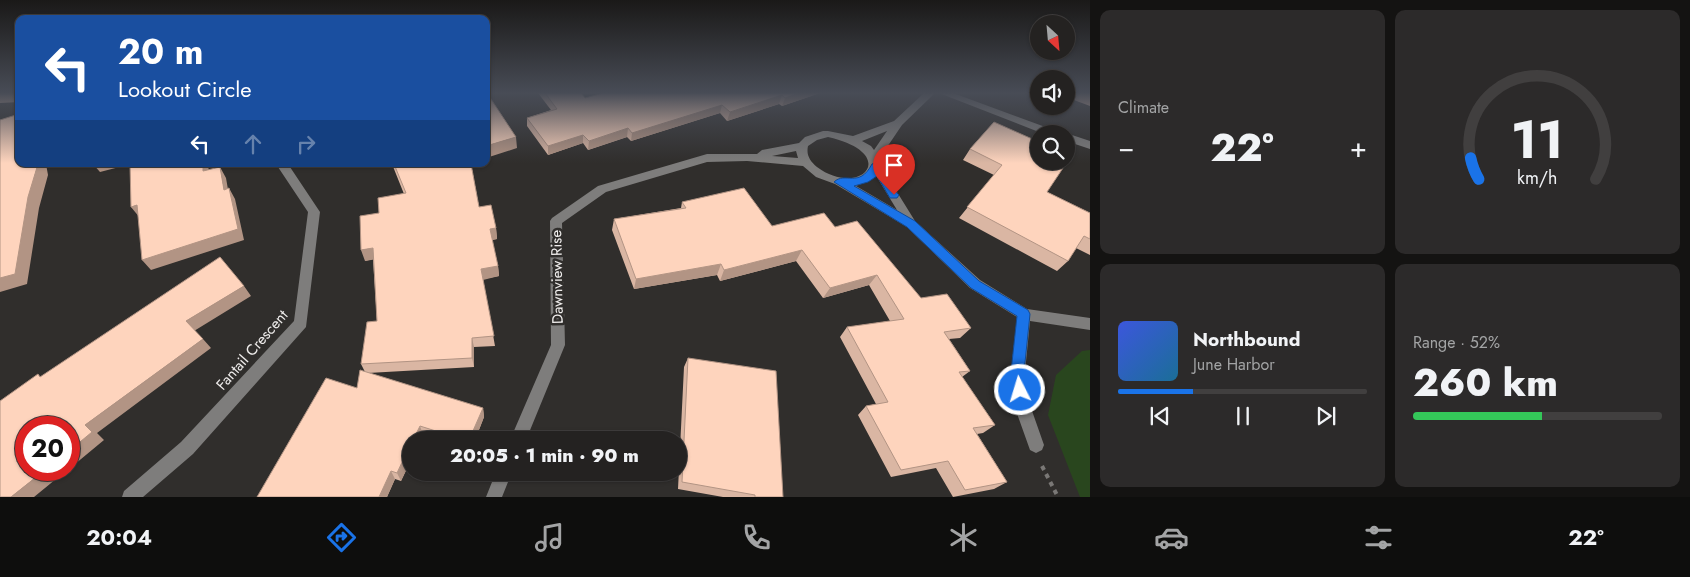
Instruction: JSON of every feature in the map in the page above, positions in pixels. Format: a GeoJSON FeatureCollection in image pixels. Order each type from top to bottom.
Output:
{"type":"FeatureCollection","features":[{"type":"Feature","properties":{"kind":"street"},"geometry":{"type":"LineString","coordinates":[[839,182],[865,180],[873,174],[875,162],[898,123],[905,116]]}},
{"type":"Feature","properties":{"kind":"street"},"geometry":{"type":"LineString","coordinates":[[1007,116],[1031,125]]}},
{"type":"Feature","properties":{"kind":"street"},"geometry":{"type":"LineString","coordinates":[[853,140],[898,123]]}},
{"type":"Feature","properties":{"kind":"street"},"geometry":{"type":"LineString","coordinates":[[911,224],[866,148],[853,140],[828,134],[816,136],[802,146],[802,155],[806,163],[814,171],[826,178],[839,182],[911,224],[975,284],[1024,314],[1090,324]]}},
{"type":"Feature","properties":{"kind":"street"},"geometry":{"type":"LineString","coordinates":[[1075,140],[1090,145]]}},
{"type":"Feature","properties":{"kind":"street","name":"Dawnview Rise"},"geometry":{"type":"LineString","coordinates":[[747,157],[802,146]]}},
{"type":"Feature","properties":{"kind":"street","name":"Dawnview Rise"},"geometry":{"type":"LineString","coordinates":[[522,431],[558,345],[556,221],[602,189],[707,158],[747,157],[806,163]]}},
{"type":"Feature","properties":{"kind":"street","name":"Fantail Crescent"},"geometry":{"type":"LineString","coordinates":[[130,497],[187,448],[301,323],[314,212],[284,167]]}},
{"type":"Feature","properties":{"kind":"street"},"geometry":{"type":"LineString","coordinates":[[1024,314],[1018,372],[1023,408],[1036,444]]}},
{"type":"Feature","properties":{"kind":"street"},"geometry":{"type":"LineString","coordinates":[[494,497],[500,481]]}},
{"type":"Feature","properties":{"kind":"path"},"geometry":{"type":"LineString","coordinates":[[1036,444],[1043,468],[1058,497]]}},
{"type":"Feature","properties":{"kind":"green space"},"geometry":{"type":"Polygon","coordinates":[[[1090,350],[1090,497],[1080,497],[1048,415],[1056,375],[1082,351],[1090,350]]]}},
{"type":"Feature","properties":{"kind":"building"},"geometry":{"type":"Polygon","coordinates":[[[15,116],[15,167],[37,167],[28,197],[15,274],[0,278],[0,120],[15,116]]]}},
{"type":"Feature","properties":{"kind":"building"},"geometry":{"type":"Polygon","coordinates":[[[490,116],[502,116],[516,137],[490,145],[490,116]]]}},
{"type":"Feature","properties":{"kind":"building"},"geometry":{"type":"Polygon","coordinates":[[[533,116],[686,116],[632,133],[628,128],[589,141],[583,135],[548,146],[527,118],[533,116]]]}},
{"type":"Feature","properties":{"kind":"building"},"geometry":{"type":"Polygon","coordinates":[[[994,122],[1030,138],[1030,170],[1062,170],[1047,192],[1090,213],[1090,239],[1084,236],[1068,261],[967,207],[1002,165],[970,149],[994,122]]]}},
{"type":"Feature","properties":{"kind":"building"},"geometry":{"type":"Polygon","coordinates":[[[130,167],[203,167],[203,171],[220,167],[224,190],[229,188],[238,229],[142,260],[137,205],[131,207],[130,167]]]}},
{"type":"Feature","properties":{"kind":"building"},"geometry":{"type":"Polygon","coordinates":[[[395,167],[472,167],[479,207],[491,205],[496,228],[490,229],[498,266],[481,269],[494,336],[472,338],[472,358],[361,364],[367,322],[377,321],[373,248],[361,250],[360,216],[379,213],[378,198],[406,193],[395,167]]]}},
{"type":"Feature","properties":{"kind":"building"},"geometry":{"type":"Polygon","coordinates":[[[744,188],[772,226],[824,213],[835,227],[857,221],[921,298],[947,294],[971,328],[944,332],[970,371],[959,372],[995,425],[973,428],[1007,482],[965,490],[948,461],[901,470],[866,406],[888,402],[847,327],[904,319],[877,275],[830,288],[802,250],[724,270],[721,264],[636,279],[614,219],[686,208],[682,202],[744,188]]]}},
{"type":"Feature","properties":{"kind":"building"},"geometry":{"type":"Polygon","coordinates":[[[220,257],[244,286],[186,321],[203,339],[85,425],[92,432],[80,442],[80,416],[15,416],[15,481],[31,481],[11,497],[0,497],[0,401],[38,374],[40,377],[220,257]]]}},
{"type":"Feature","properties":{"kind":"building"},"geometry":{"type":"Polygon","coordinates":[[[688,358],[776,371],[783,497],[755,497],[755,495],[682,482],[687,481],[687,431],[684,431],[688,358]]]}},
{"type":"Feature","properties":{"kind":"building"},"geometry":{"type":"Polygon","coordinates":[[[360,370],[483,408],[473,431],[436,431],[420,426],[418,431],[402,431],[402,462],[397,473],[391,471],[379,497],[257,497],[326,378],[357,388],[360,370]]]}},
{"type":"Feature","properties":{"kind":"route"},"geometry":{"type":"LineString","coordinates":[[894,195],[876,166],[873,174],[865,180],[839,182],[911,224],[975,284],[1024,314],[1018,372],[1020,390]]}}]}
